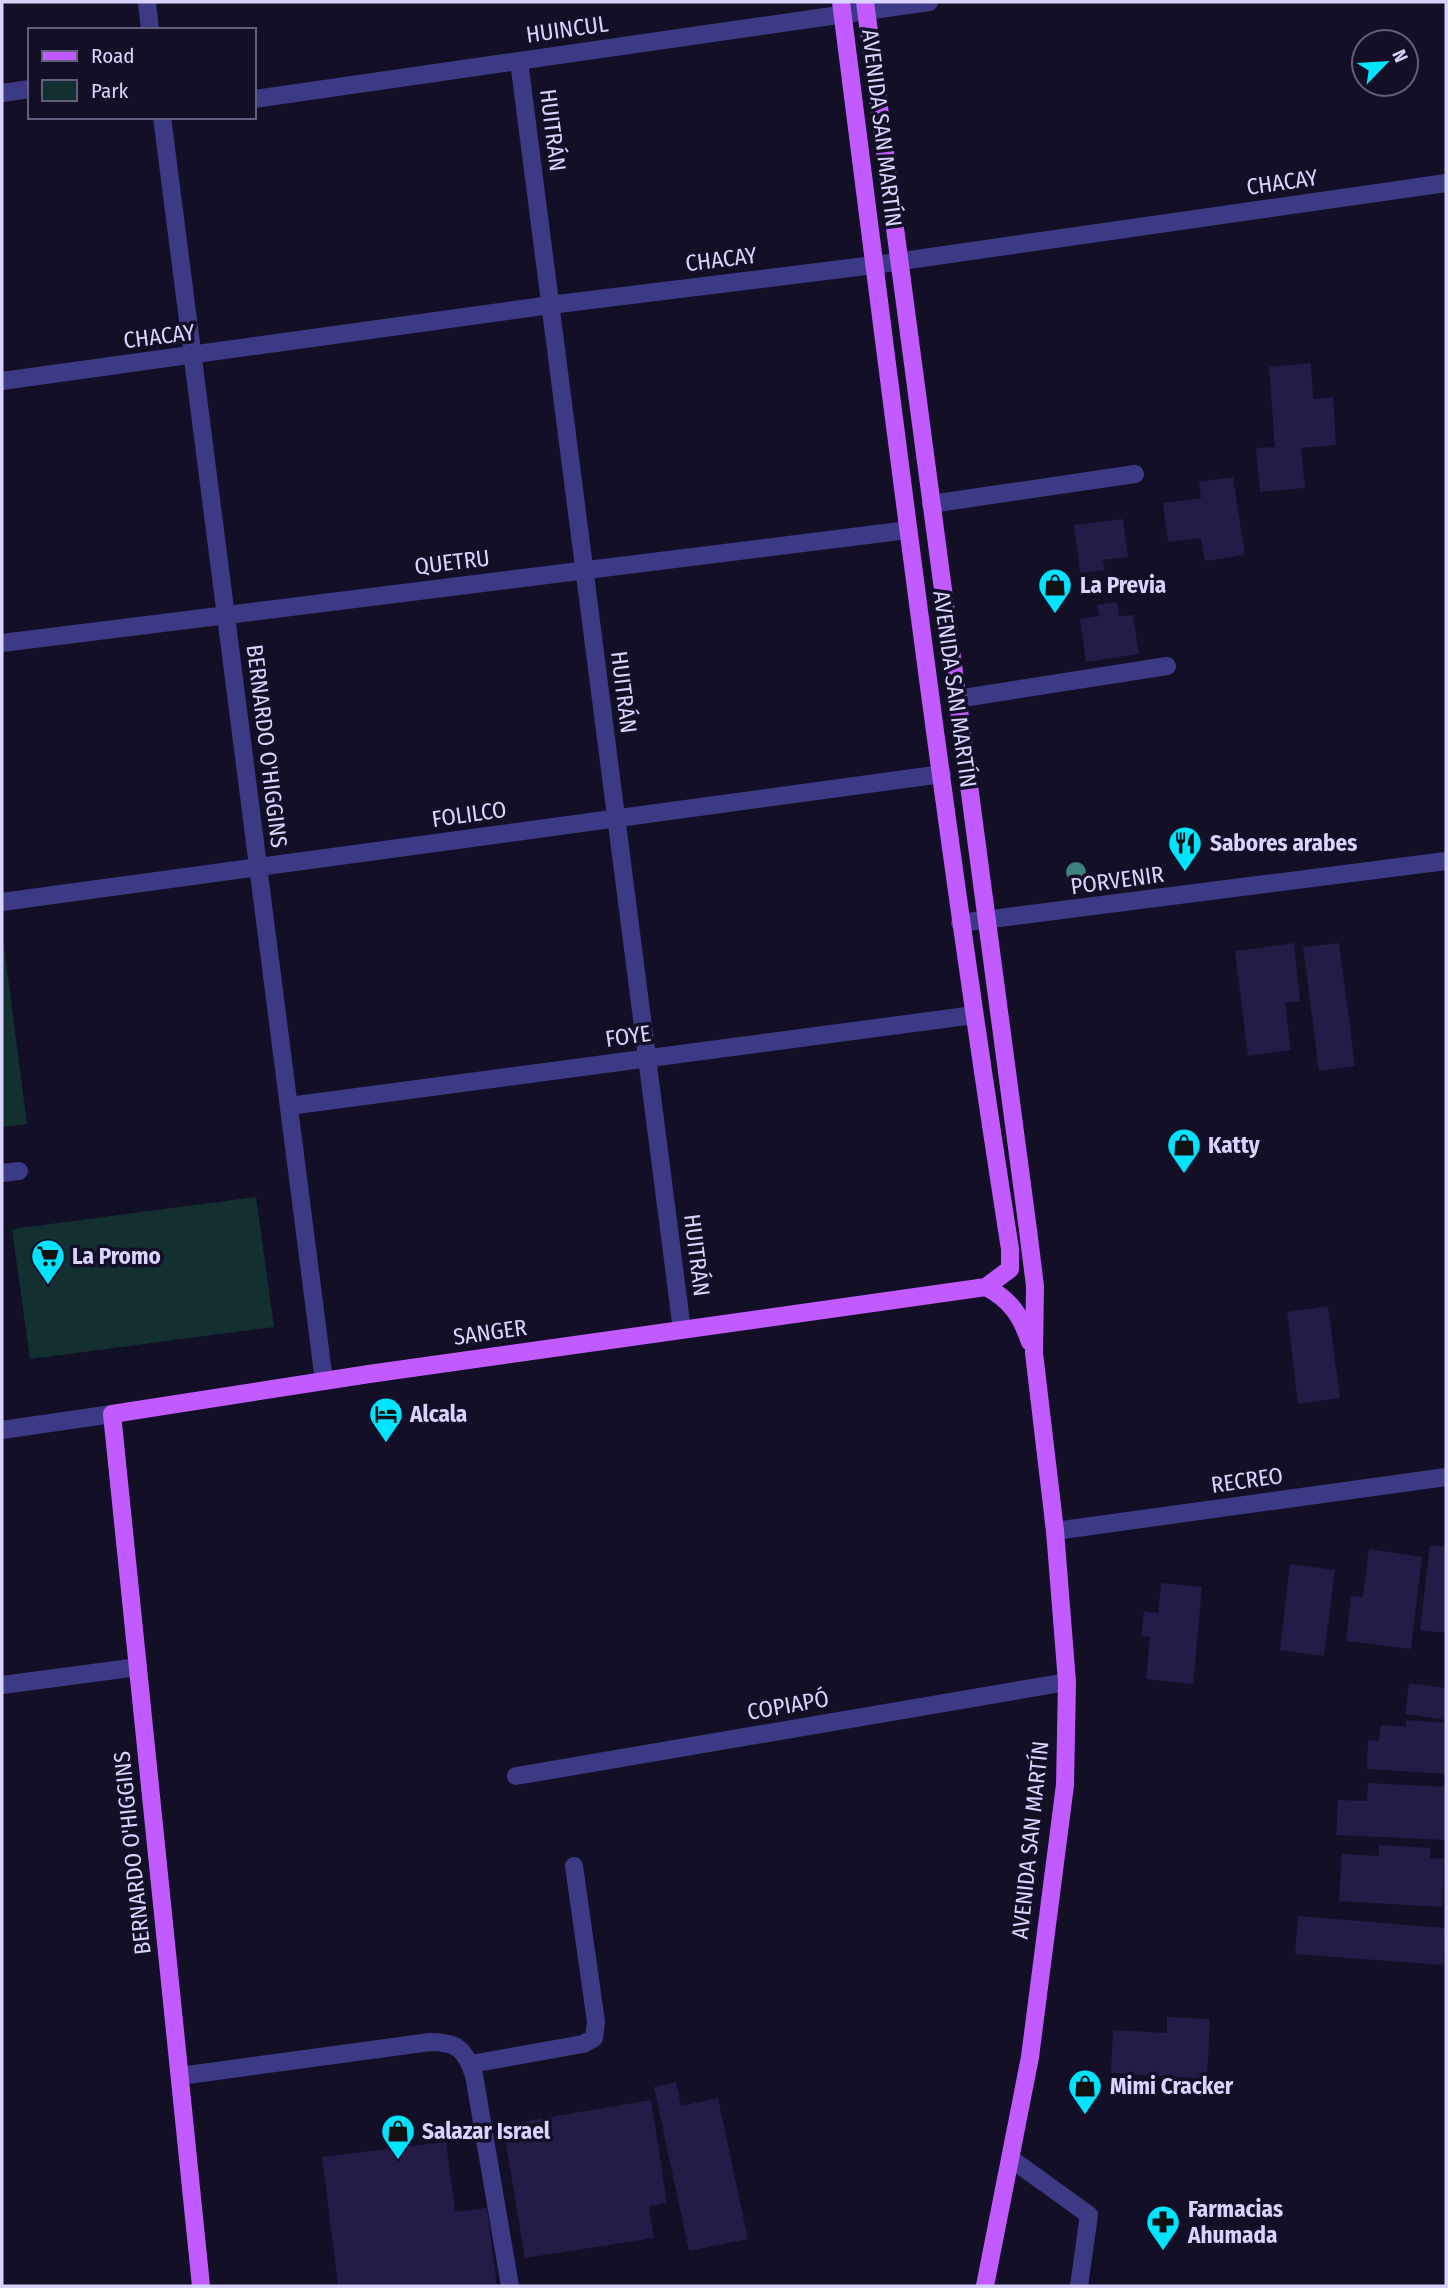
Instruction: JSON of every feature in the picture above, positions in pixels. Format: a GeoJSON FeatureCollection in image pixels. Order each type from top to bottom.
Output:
{"type":"FeatureCollection","features":[{"type":"Feature","properties":{"kind":"main road","name":"AVENIDA SAN MARTÍN"},"geometry":{"type":"LineString","coordinates":[[866,6],[897,261],[988,921],[1035,1286],[1034,1353],[1055,1531],[1067,1682],[1065,1785],[1030,2057],[985,2286]]}},
{"type":"Feature","properties":{"kind":"main road","name":"AVENIDA SAN MARTÍN"},"geometry":{"type":"LineString","coordinates":[[842,8],[960,923],[1010,1249],[1010,1269],[986,1286],[1012,1304],[1022,1319],[1034,1353]]}},
{"type":"Feature","properties":{"kind":"main road","name":"SANGER"},"geometry":{"type":"LineString","coordinates":[[112,1414],[986,1286]]}},
{"type":"Feature","properties":{"kind":"main road","name":"BERNARDO O'HIGGINS"},"geometry":{"type":"LineString","coordinates":[[112,1414],[201,2286]]}},
{"type":"Feature","properties":{"kind":"street"},"geometry":{"type":"LineString","coordinates":[[147,2],[150,28]]}},
{"type":"Feature","properties":{"kind":"street","name":"HUINCUL"},"geometry":{"type":"LineString","coordinates":[[256,99],[519,61],[842,8],[929,2]]}},
{"type":"Feature","properties":{"kind":"street","name":"HUITRÁN"},"geometry":{"type":"LineString","coordinates":[[519,61],[682,1330]]}},
{"type":"Feature","properties":{"kind":"street"},"geometry":{"type":"LineString","coordinates":[[2,93],[28,89]]}},
{"type":"Feature","properties":{"kind":"street","name":"BERNARDO O'HIGGINS"},"geometry":{"type":"LineString","coordinates":[[162,119],[324,1381]]}},
{"type":"Feature","properties":{"kind":"street","name":"CHACAY"},"geometry":{"type":"LineString","coordinates":[[2,381],[193,357],[551,305],[874,265],[1446,183]]}},
{"type":"Feature","properties":{"kind":"street"},"geometry":{"type":"LineString","coordinates":[[931,503],[1135,474]]}},
{"type":"Feature","properties":{"kind":"street","name":"QUETRU"},"geometry":{"type":"LineString","coordinates":[[2,643],[908,530]]}},
{"type":"Feature","properties":{"kind":"street"},"geometry":{"type":"LineString","coordinates":[[957,699],[1167,666]]}},
{"type":"Feature","properties":{"kind":"street","name":"FOLILCO"},"geometry":{"type":"LineString","coordinates":[[2,902],[942,774]]}},
{"type":"Feature","properties":{"kind":"street","name":"PORVENIR"},"geometry":{"type":"LineString","coordinates":[[960,923],[1446,861]]}},
{"type":"Feature","properties":{"kind":"street","name":"FOYE"},"geometry":{"type":"LineString","coordinates":[[289,1106],[974,1015]]}},
{"type":"Feature","properties":{"kind":"street","name":"SANGER"},"geometry":{"type":"LineString","coordinates":[[2,1430],[112,1414]]}},
{"type":"Feature","properties":{"kind":"street","name":"RECREO"},"geometry":{"type":"LineString","coordinates":[[1055,1531],[1446,1477]]}},
{"type":"Feature","properties":{"kind":"street"},"geometry":{"type":"LineString","coordinates":[[2,1685],[138,1667]]}},
{"type":"Feature","properties":{"kind":"street","name":"COPIAPÓ"},"geometry":{"type":"LineString","coordinates":[[516,1776],[1067,1682]]}},
{"type":"Feature","properties":{"kind":"street"},"geometry":{"type":"LineString","coordinates":[[471,2064],[583,2044],[594,2038],[596,2022],[573,1866]]}},
{"type":"Feature","properties":{"kind":"street"},"geometry":{"type":"LineString","coordinates":[[180,2076],[430,2042],[449,2042],[462,2050],[471,2064],[510,2286]]}},
{"type":"Feature","properties":{"kind":"street"},"geometry":{"type":"LineString","coordinates":[[1010,2158],[1089,2215],[1079,2286]]}},
{"type":"Feature","properties":{"kind":"green space"},"geometry":{"type":"Polygon","coordinates":[[[2,931],[27,1124],[2,1127],[2,931]]]}},
{"type":"Feature","properties":{"kind":"green space"},"geometry":{"type":"Polygon","coordinates":[[[256,1197],[274,1327],[30,1359],[12,1229],[256,1197]]]}},
{"type":"Feature","properties":{"kind":"building"},"geometry":{"type":"Polygon","coordinates":[[[1311,363],[1313,399],[1333,397],[1336,445],[1301,448],[1305,488],[1260,492],[1256,448],[1275,447],[1269,367],[1311,363]]]}},
{"type":"Feature","properties":{"kind":"building"},"geometry":{"type":"Polygon","coordinates":[[[1233,477],[1245,555],[1205,561],[1201,538],[1168,542],[1163,503],[1201,498],[1199,482],[1233,477]]]}},
{"type":"Feature","properties":{"kind":"building"},"geometry":{"type":"Polygon","coordinates":[[[1123,519],[1128,557],[1103,560],[1105,570],[1080,573],[1074,525],[1123,519]]]}},
{"type":"Feature","properties":{"kind":"building"},"geometry":{"type":"Polygon","coordinates":[[[1117,602],[1119,616],[1133,615],[1139,654],[1086,662],[1080,619],[1099,616],[1097,605],[1117,602]]]}},
{"type":"Feature","properties":{"kind":"building"},"geometry":{"type":"Polygon","coordinates":[[[1294,943],[1300,1001],[1285,1003],[1291,1050],[1248,1056],[1235,951],[1294,943]]]}},
{"type":"Feature","properties":{"kind":"building"},"geometry":{"type":"Polygon","coordinates":[[[1339,943],[1355,1066],[1319,1071],[1303,947],[1339,943]]]}},
{"type":"Feature","properties":{"kind":"building"},"geometry":{"type":"Polygon","coordinates":[[[1328,1306],[1340,1398],[1298,1404],[1287,1312],[1328,1306]]]}},
{"type":"Feature","properties":{"kind":"building"},"geometry":{"type":"Polygon","coordinates":[[[1430,1545],[1446,1547],[1446,1633],[1420,1630],[1430,1545]]]}},
{"type":"Feature","properties":{"kind":"building"},"geometry":{"type":"Polygon","coordinates":[[[1369,1549],[1422,1557],[1411,1649],[1346,1641],[1351,1596],[1363,1597],[1369,1549]]]}},
{"type":"Feature","properties":{"kind":"building"},"geometry":{"type":"Polygon","coordinates":[[[1290,1564],[1335,1570],[1324,1656],[1280,1650],[1290,1564]]]}},
{"type":"Feature","properties":{"kind":"building"},"geometry":{"type":"Polygon","coordinates":[[[1161,1583],[1202,1587],[1193,1684],[1146,1679],[1150,1637],[1141,1636],[1144,1611],[1158,1613],[1161,1583]]]}},
{"type":"Feature","properties":{"kind":"building"},"geometry":{"type":"Polygon","coordinates":[[[1409,1683],[1446,1688],[1446,1720],[1405,1714],[1409,1683]]]}},
{"type":"Feature","properties":{"kind":"building"},"geometry":{"type":"Polygon","coordinates":[[[1406,1720],[1446,1723],[1446,1774],[1367,1769],[1368,1740],[1379,1741],[1381,1725],[1406,1727],[1406,1720]]]}},
{"type":"Feature","properties":{"kind":"building"},"geometry":{"type":"Polygon","coordinates":[[[1368,1783],[1446,1787],[1446,1840],[1336,1835],[1338,1800],[1367,1801],[1368,1783]]]}},
{"type":"Feature","properties":{"kind":"building"},"geometry":{"type":"Polygon","coordinates":[[[1379,1845],[1430,1848],[1430,1858],[1444,1859],[1442,1907],[1339,1901],[1342,1854],[1379,1856],[1379,1845]]]}},
{"type":"Feature","properties":{"kind":"building"},"geometry":{"type":"Polygon","coordinates":[[[1298,1916],[1445,1928],[1443,1965],[1295,1954],[1298,1916]]]}},
{"type":"Feature","properties":{"kind":"building"},"geometry":{"type":"Polygon","coordinates":[[[1167,2017],[1210,2019],[1207,2079],[1111,2073],[1113,2030],[1167,2033],[1167,2017]]]}},
{"type":"Feature","properties":{"kind":"building"},"geometry":{"type":"Polygon","coordinates":[[[676,2082],[681,2106],[718,2098],[748,2239],[689,2251],[654,2087],[676,2082]]]}},
{"type":"Feature","properties":{"kind":"building"},"geometry":{"type":"Polygon","coordinates":[[[651,2100],[667,2203],[649,2206],[654,2238],[525,2258],[503,2125],[651,2100]]]}},
{"type":"Feature","properties":{"kind":"building"},"geometry":{"type":"Polygon","coordinates":[[[446,2142],[455,2212],[487,2208],[497,2286],[338,2286],[322,2157],[446,2142]]]}},
{"type":"Feature","properties":{"kind":"place","name":"La Previa"},"geometry":{"type":"Point","coordinates":[1055,615]}},
{"type":"Feature","properties":{"kind":"place","name":"Sabores arabes"},"geometry":{"type":"Point","coordinates":[1185,873]}},
{"type":"Feature","properties":{"kind":"place","name":"Katty"},"geometry":{"type":"Point","coordinates":[1184,1175]}},
{"type":"Feature","properties":{"kind":"place","name":"La Promo"},"geometry":{"type":"Point","coordinates":[48,1286]}},
{"type":"Feature","properties":{"kind":"place","name":"Alcala"},"geometry":{"type":"Point","coordinates":[386,1444]}},
{"type":"Feature","properties":{"kind":"place","name":"Mimi Cracker"},"geometry":{"type":"Point","coordinates":[1085,2116]}},
{"type":"Feature","properties":{"kind":"place","name":"Salazar Israel"},"geometry":{"type":"Point","coordinates":[398,2161]}},
{"type":"Feature","properties":{"kind":"place","name":"Farmacias Ahumada"},"geometry":{"type":"Point","coordinates":[1163,2252]}}]}
